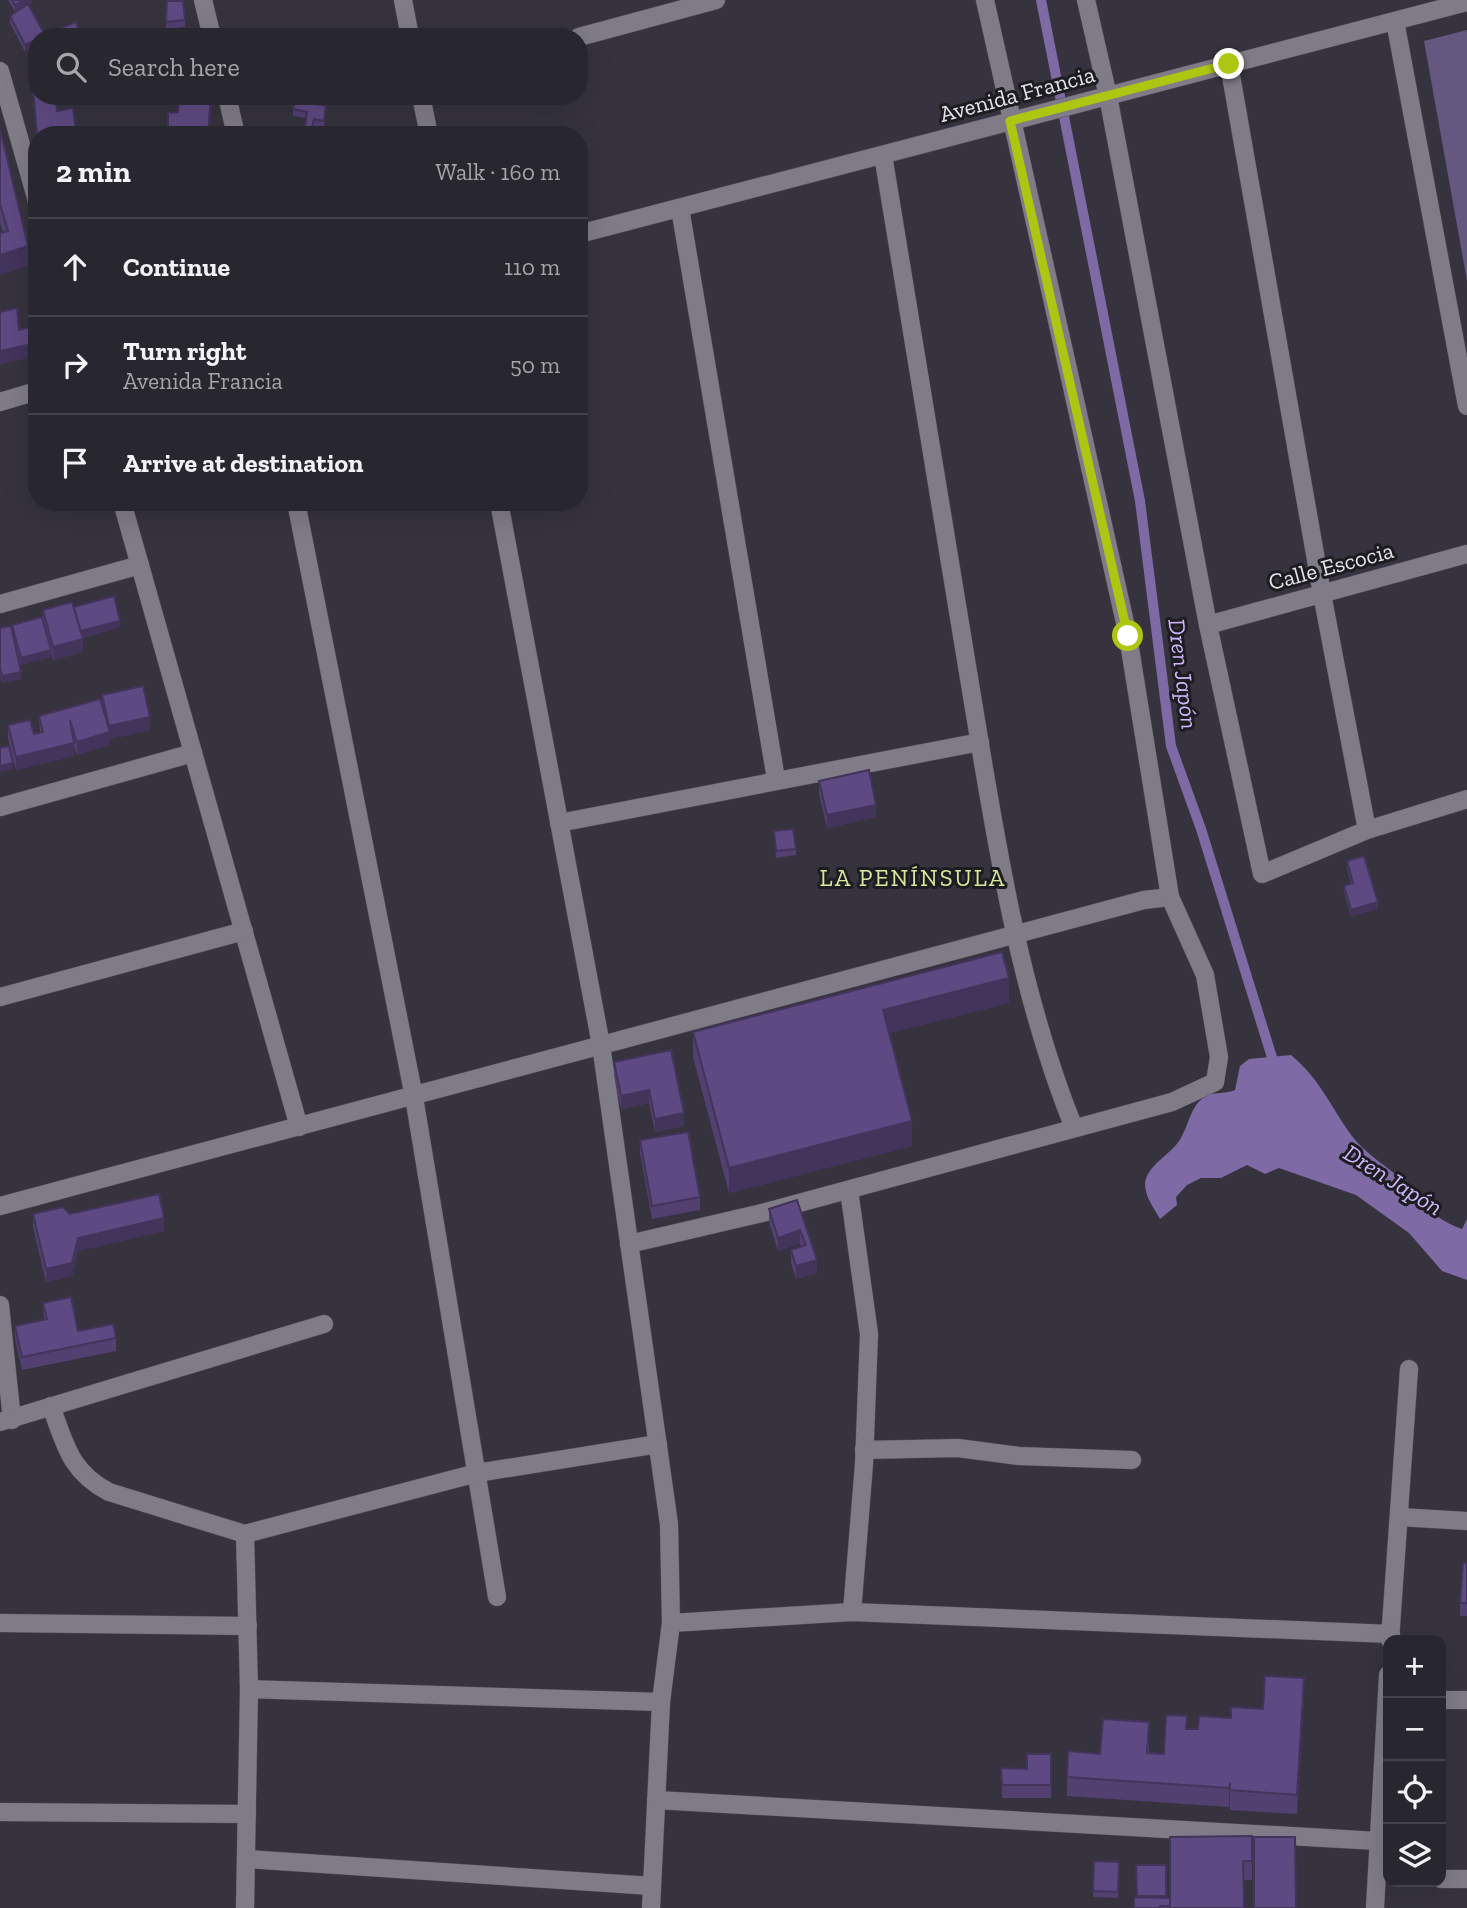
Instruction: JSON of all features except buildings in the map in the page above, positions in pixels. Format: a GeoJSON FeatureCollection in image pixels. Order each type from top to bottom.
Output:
{"type":"FeatureCollection","features":[{"type":"Feature","properties":{"kind":"street"},"geometry":{"type":"LineString","coordinates":[[203,0],[210,28]]}},
{"type":"Feature","properties":{"kind":"street"},"geometry":{"type":"LineString","coordinates":[[403,0],[408,28]]}},
{"type":"Feature","properties":{"kind":"street"},"geometry":{"type":"LineString","coordinates":[[588,35],[716,0]]}},
{"type":"Feature","properties":{"kind":"street"},"geometry":{"type":"LineString","coordinates":[[629,1244],[849,1190],[1172,1102],[1215,1082],[1219,1058],[1205,975],[1170,897],[1128,636],[1010,121],[985,0]]}},
{"type":"Feature","properties":{"kind":"street"},"geometry":{"type":"LineString","coordinates":[[1086,0],[1101,98],[1208,625],[1262,874],[1367,830],[1467,799]]}},
{"type":"Feature","properties":{"kind":"street","name":"Avenida Francia"},"geometry":{"type":"LineString","coordinates":[[588,232],[1467,2]]}},
{"type":"Feature","properties":{"kind":"street"},"geometry":{"type":"LineString","coordinates":[[1395,21],[1467,406]]}},
{"type":"Feature","properties":{"kind":"street"},"geometry":{"type":"LineString","coordinates":[[1229,64],[1322,594],[1367,830]]}},
{"type":"Feature","properties":{"kind":"street"},"geometry":{"type":"LineString","coordinates":[[0,71],[28,169]]}},
{"type":"Feature","properties":{"kind":"street"},"geometry":{"type":"LineString","coordinates":[[229,105],[234,126]]}},
{"type":"Feature","properties":{"kind":"street"},"geometry":{"type":"LineString","coordinates":[[423,105],[427,126]]}},
{"type":"Feature","properties":{"kind":"street"},"geometry":{"type":"LineString","coordinates":[[883,155],[980,742],[1016,935],[1048,1063],[1074,1128]]}},
{"type":"Feature","properties":{"kind":"street"},"geometry":{"type":"LineString","coordinates":[[680,208],[776,779]]}},
{"type":"Feature","properties":{"kind":"street"},"geometry":{"type":"LineString","coordinates":[[0,402],[28,394]]}},
{"type":"Feature","properties":{"kind":"street"},"geometry":{"type":"LineString","coordinates":[[125,511],[299,1127]]}},
{"type":"Feature","properties":{"kind":"street"},"geometry":{"type":"LineString","coordinates":[[298,511],[414,1097],[496,1597]]}},
{"type":"Feature","properties":{"kind":"street"},"geometry":{"type":"LineString","coordinates":[[501,511],[601,1045],[669,1524],[671,1623],[661,1702],[651,1908]]}},
{"type":"Feature","properties":{"kind":"street","name":"Calle Escocia"},"geometry":{"type":"LineString","coordinates":[[1208,625],[1467,554]]}},
{"type":"Feature","properties":{"kind":"street"},"geometry":{"type":"LineString","coordinates":[[0,604],[140,565]]}},
{"type":"Feature","properties":{"kind":"street"},"geometry":{"type":"LineString","coordinates":[[559,823],[776,779],[980,742]]}},
{"type":"Feature","properties":{"kind":"street"},"geometry":{"type":"LineString","coordinates":[[0,807],[193,753]]}},
{"type":"Feature","properties":{"kind":"street"},"geometry":{"type":"LineString","coordinates":[[0,1206],[1144,901],[1170,897]]}},
{"type":"Feature","properties":{"kind":"street"},"geometry":{"type":"LineString","coordinates":[[0,998],[244,931]]}},
{"type":"Feature","properties":{"kind":"street"},"geometry":{"type":"LineString","coordinates":[[849,1190],[869,1334],[852,1612]]}},
{"type":"Feature","properties":{"kind":"street"},"geometry":{"type":"LineString","coordinates":[[0,1305],[6,1421],[324,1324]]}},
{"type":"Feature","properties":{"kind":"street"},"geometry":{"type":"LineString","coordinates":[[1391,1635],[1409,1369]]}},
{"type":"Feature","properties":{"kind":"street"},"geometry":{"type":"LineString","coordinates":[[51,1406],[71,1460],[90,1482],[109,1492],[245,1534],[477,1473],[658,1444]]}},
{"type":"Feature","properties":{"kind":"street"},"geometry":{"type":"LineString","coordinates":[[864,1450],[958,1448],[1019,1456],[1132,1460]]}},
{"type":"Feature","properties":{"kind":"street"},"geometry":{"type":"LineString","coordinates":[[1399,1517],[1467,1521]]}},
{"type":"Feature","properties":{"kind":"street"},"geometry":{"type":"LineString","coordinates":[[245,1534],[249,1689],[245,1908]]}},
{"type":"Feature","properties":{"kind":"street"},"geometry":{"type":"LineString","coordinates":[[671,1623],[852,1612],[1383,1637]]}},
{"type":"Feature","properties":{"kind":"street"},"geometry":{"type":"LineString","coordinates":[[0,1623],[247,1626]]}},
{"type":"Feature","properties":{"kind":"street"},"geometry":{"type":"LineString","coordinates":[[249,1689],[661,1702]]}},
{"type":"Feature","properties":{"kind":"street"},"geometry":{"type":"LineString","coordinates":[[1446,1700],[1467,1700]]}},
{"type":"Feature","properties":{"kind":"street"},"geometry":{"type":"LineString","coordinates":[[1375,1908],[1382,1878],[1378,1841],[1384,1761]]}},
{"type":"Feature","properties":{"kind":"street"},"geometry":{"type":"LineString","coordinates":[[656,1800],[1378,1841]]}},
{"type":"Feature","properties":{"kind":"street"},"geometry":{"type":"LineString","coordinates":[[0,1812],[247,1814]]}},
{"type":"Feature","properties":{"kind":"street"},"geometry":{"type":"LineString","coordinates":[[246,1859],[652,1886]]}},
{"type":"Feature","properties":{"kind":"street"},"geometry":{"type":"LineString","coordinates":[[1446,1879],[1467,1879]]}},
{"type":"Feature","properties":{"kind":"shaded area"},"geometry":{"type":"Polygon","coordinates":[[[1467,30],[1467,281],[1424,41],[1467,30]]]}},
{"type":"Feature","properties":{"kind":"water"},"geometry":{"type":"Polygon","coordinates":[[[1291,1055],[1318,1084],[1352,1136],[1364,1149],[1399,1177],[1443,1220],[1462,1229],[1467,1219],[1467,1280],[1442,1271],[1409,1233],[1356,1195],[1279,1168],[1265,1174],[1247,1165],[1221,1178],[1201,1178],[1187,1185],[1176,1197],[1177,1205],[1160,1219],[1146,1193],[1146,1178],[1179,1141],[1197,1104],[1208,1095],[1235,1090],[1240,1066],[1249,1059],[1291,1055]]]}},
{"type":"Feature","properties":{"kind":"waterway","name":"Dren Japón"},"geometry":{"type":"LineString","coordinates":[[1041,0],[1140,501],[1171,746],[1201,829],[1275,1067]]}},
{"type":"Feature","properties":{"kind":"district","name":"LA PENÍNSULA"},"geometry":{"type":"Point","coordinates":[913,878]}},
{"type":"Feature","properties":{"kind":"route"},"geometry":{"type":"LineString","coordinates":[[1128,636],[1010,121],[1229,64]]}}]}
